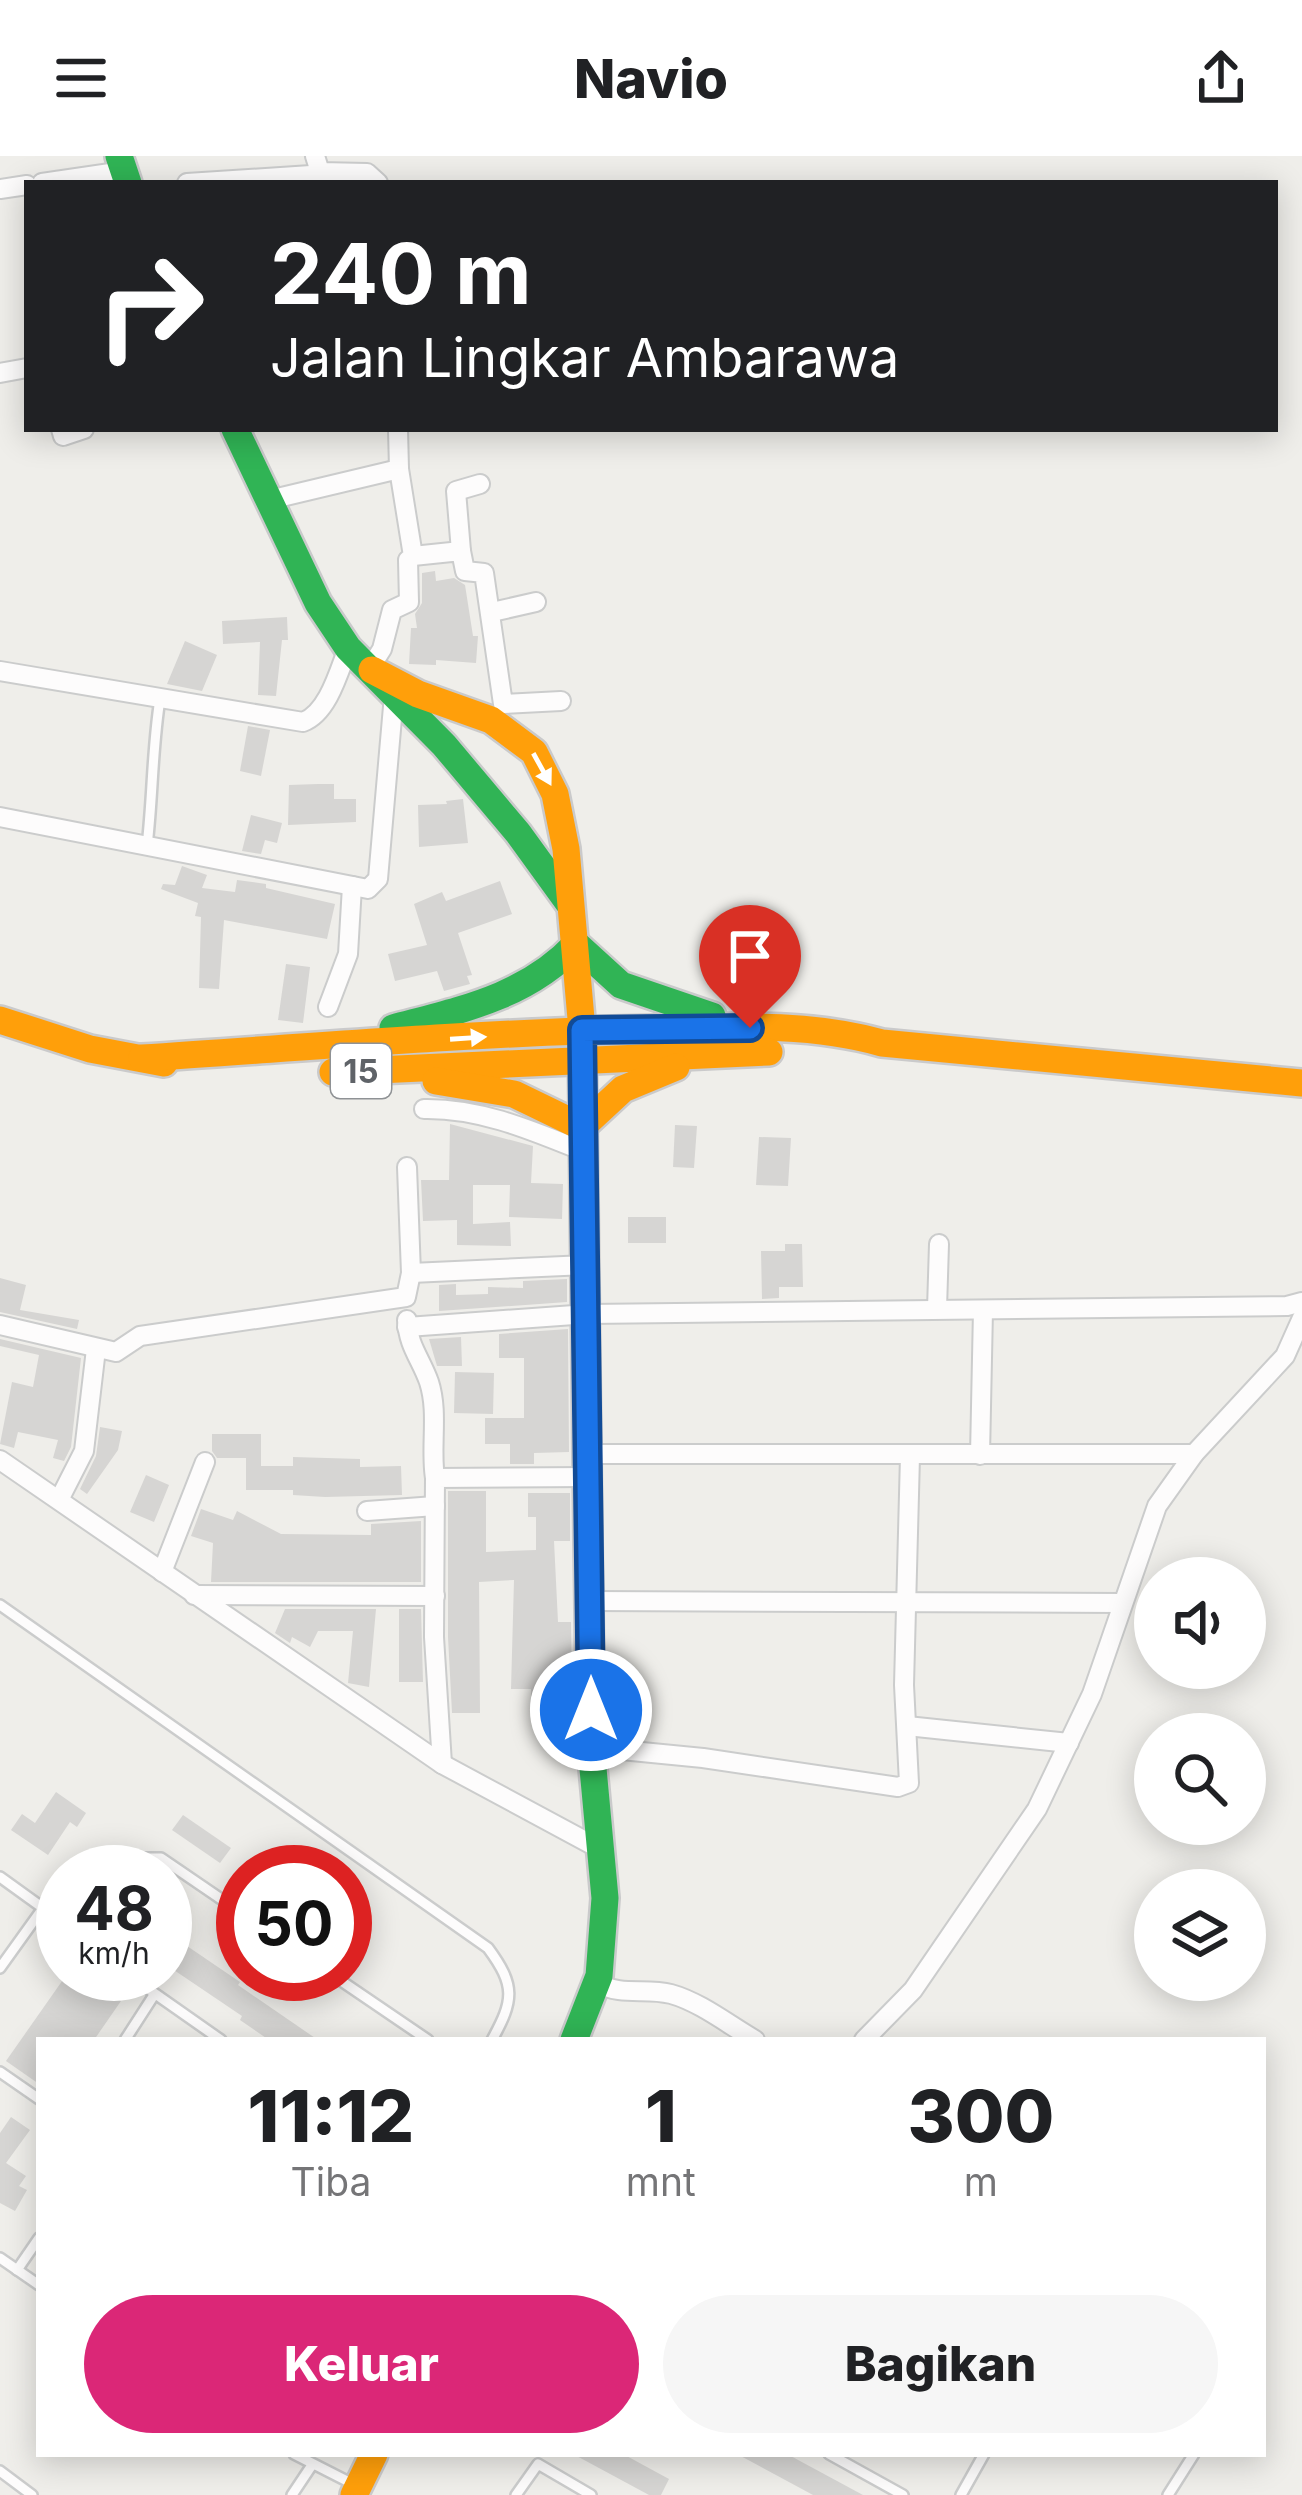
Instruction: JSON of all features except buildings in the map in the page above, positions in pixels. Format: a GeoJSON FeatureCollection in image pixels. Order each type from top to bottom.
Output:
{"type":"FeatureCollection","features":[{"type":"Feature","properties":{"kind":"main road"},"geometry":{"type":"LineString","coordinates":[[236,432],[318,603],[348,648],[444,745],[518,832],[570,905]]}},
{"type":"Feature","properties":{"kind":"main road"},"geometry":{"type":"LineString","coordinates":[[371,669],[418,694],[491,720],[533,752],[555,794],[566,849],[582,1030],[591,1747],[604,1930],[597,1983],[575,2037]]}},
{"type":"Feature","properties":{"kind":"main road"},"geometry":{"type":"LineString","coordinates":[[576,944],[598,972],[620,987],[752,1040]]}},
{"type":"Feature","properties":{"kind":"main road"},"geometry":{"type":"LineString","coordinates":[[314,1061],[507,994],[544,977],[576,944]]}},
{"type":"Feature","properties":{"kind":"main road","name":"15"},"geometry":{"type":"LineString","coordinates":[[0,1020],[90,1049],[142,1058],[196,1052],[314,1061],[581,1058],[844,1032],[882,1043],[1302,1083]]}},
{"type":"Feature","properties":{"kind":"main road","name":"15"},"geometry":{"type":"LineString","coordinates":[[314,1061],[582,1030],[752,1040]]}},
{"type":"Feature","properties":{"kind":"main road"},"geometry":{"type":"LineString","coordinates":[[582,1139],[601,1102],[629,1082],[752,1040]]}},
{"type":"Feature","properties":{"kind":"main road"},"geometry":{"type":"LineString","coordinates":[[314,1061],[514,1094],[582,1139]]}},
{"type":"Feature","properties":{"kind":"main road"},"geometry":{"type":"LineString","coordinates":[[356,2491],[373,2457]]}},
{"type":"Feature","properties":{"kind":"street"},"geometry":{"type":"LineString","coordinates":[[209,180],[320,165],[367,173],[375,180]]}},
{"type":"Feature","properties":{"kind":"street"},"geometry":{"type":"LineString","coordinates":[[61,180],[124,170]]}},
{"type":"Feature","properties":{"kind":"street"},"geometry":{"type":"LineString","coordinates":[[398,432],[413,556]]}},
{"type":"Feature","properties":{"kind":"street"},"geometry":{"type":"LineString","coordinates":[[269,500],[399,469]]}},
{"type":"Feature","properties":{"kind":"street"},"geometry":{"type":"LineString","coordinates":[[480,484],[456,491],[461,551],[465,571],[484,573],[500,700],[503,704],[561,701]]}},
{"type":"Feature","properties":{"kind":"street"},"geometry":{"type":"LineString","coordinates":[[371,669],[382,650],[392,610],[409,602],[408,560],[461,551]]}},
{"type":"Feature","properties":{"kind":"street"},"geometry":{"type":"LineString","coordinates":[[492,612],[536,602]]}},
{"type":"Feature","properties":{"kind":"street"},"geometry":{"type":"LineString","coordinates":[[0,671],[308,722],[321,708],[348,648]]}},
{"type":"Feature","properties":{"kind":"street"},"geometry":{"type":"LineString","coordinates":[[0,818],[368,889],[378,879],[394,694]]}},
{"type":"Feature","properties":{"kind":"street"},"geometry":{"type":"LineString","coordinates":[[328,1007],[348,954],[352,886]]}},
{"type":"Feature","properties":{"kind":"street"},"geometry":{"type":"LineString","coordinates":[[424,1109],[458,1108],[582,1139]]}},
{"type":"Feature","properties":{"kind":"street"},"geometry":{"type":"LineString","coordinates":[[407,1167],[411,1273],[407,1327],[412,1353],[428,1380],[435,1478],[442,1764]]}},
{"type":"Feature","properties":{"kind":"street"},"geometry":{"type":"LineString","coordinates":[[937,1309],[939,1244]]}},
{"type":"Feature","properties":{"kind":"street"},"geometry":{"type":"LineString","coordinates":[[411,1273],[586,1265]]}},
{"type":"Feature","properties":{"kind":"street"},"geometry":{"type":"LineString","coordinates":[[0,1324],[96,1349],[122,1351],[140,1336],[406,1297]]}},
{"type":"Feature","properties":{"kind":"street"},"geometry":{"type":"LineString","coordinates":[[407,1327],[588,1314],[1287,1306],[1302,1302]]}},
{"type":"Feature","properties":{"kind":"street"},"geometry":{"type":"LineString","coordinates":[[980,1455],[982,1310]]}},
{"type":"Feature","properties":{"kind":"street"},"geometry":{"type":"LineString","coordinates":[[866,2037],[914,1990],[1037,1809],[1092,1694],[1157,1506],[1194,1454],[1285,1356],[1302,1318]]}},
{"type":"Feature","properties":{"kind":"street"},"geometry":{"type":"LineString","coordinates":[[60,1498],[84,1451],[96,1349]]}},
{"type":"Feature","properties":{"kind":"street"},"geometry":{"type":"LineString","coordinates":[[435,1478],[589,1466],[910,1456],[1194,1454]]}},
{"type":"Feature","properties":{"kind":"street"},"geometry":{"type":"LineString","coordinates":[[591,1747],[898,1787],[909,1783],[905,1603],[910,1456]]}},
{"type":"Feature","properties":{"kind":"street"},"geometry":{"type":"LineString","coordinates":[[0,1460],[442,1764],[600,1849]]}},
{"type":"Feature","properties":{"kind":"street"},"geometry":{"type":"LineString","coordinates":[[163,1572],[205,1462]]}},
{"type":"Feature","properties":{"kind":"street"},"geometry":{"type":"LineString","coordinates":[[367,1511],[435,1506]]}},
{"type":"Feature","properties":{"kind":"street"},"geometry":{"type":"LineString","coordinates":[[194,1595],[435,1596]]}},
{"type":"Feature","properties":{"kind":"street"},"geometry":{"type":"LineString","coordinates":[[590,1601],[1122,1603]]}},
{"type":"Feature","properties":{"kind":"street"},"geometry":{"type":"LineString","coordinates":[[907,1726],[1069,1743]]}},
{"type":"Feature","properties":{"kind":"street"},"geometry":{"type":"LineString","coordinates":[[597,1983],[623,1994],[679,1996],[750,2037]]}},
{"type":"Feature","properties":{"kind":"lane"},"geometry":{"type":"LineString","coordinates":[[147,846],[155,775],[151,755],[160,699]]}},
{"type":"Feature","properties":{"kind":"lane"},"geometry":{"type":"LineString","coordinates":[[0,1605],[488,1948],[505,1971],[511,2006],[494,2037]]}},
{"type":"Feature","properties":{"kind":"lane"},"geometry":{"type":"LineString","coordinates":[[0,1877],[36,1902]]}},
{"type":"Feature","properties":{"kind":"lane"},"geometry":{"type":"LineString","coordinates":[[0,1968],[36,1919]]}},
{"type":"Feature","properties":{"kind":"lane"},"geometry":{"type":"LineString","coordinates":[[127,2037],[150,2001]]}},
{"type":"Feature","properties":{"kind":"lane"},"geometry":{"type":"LineString","coordinates":[[163,2001],[217,2037]]}},
{"type":"Feature","properties":{"kind":"lane"},"geometry":{"type":"LineString","coordinates":[[371,2001],[424,2037]]}},
{"type":"Feature","properties":{"kind":"lane"},"geometry":{"type":"LineString","coordinates":[[0,2072],[36,2097]]}},
{"type":"Feature","properties":{"kind":"lane"},"geometry":{"type":"LineString","coordinates":[[16,2270],[36,2242]]}},
{"type":"Feature","properties":{"kind":"lane"},"geometry":{"type":"LineString","coordinates":[[0,2258],[36,2282]]}},
{"type":"Feature","properties":{"kind":"lane"},"geometry":{"type":"LineString","coordinates":[[299,2457],[356,2491]]}},
{"type":"Feature","properties":{"kind":"lane"},"geometry":{"type":"LineString","coordinates":[[834,2457],[903,2495]]}},
{"type":"Feature","properties":{"kind":"lane"},"geometry":{"type":"LineString","coordinates":[[961,2495],[982,2457]]}},
{"type":"Feature","properties":{"kind":"lane"},"geometry":{"type":"LineString","coordinates":[[1168,2495],[1193,2457]]}},
{"type":"Feature","properties":{"kind":"lane"},"geometry":{"type":"LineString","coordinates":[[516,2495],[540,2459],[591,2495]]}},
{"type":"Feature","properties":{"kind":"lane"},"geometry":{"type":"LineString","coordinates":[[292,2495],[311,2465]]}},
{"type":"Feature","properties":{"kind":"lane"},"geometry":{"type":"LineString","coordinates":[[0,2470],[32,2495]]}},
{"type":"Feature","properties":{"kind":"lane"},"geometry":{"type":"LineString","coordinates":[[866,2495],[874,2479]]}},
{"type":"Feature","properties":{"kind":"traffic: fast"},"geometry":{"type":"LineString","coordinates":[[119,156],[127,180]]}},
{"type":"Feature","properties":{"kind":"traffic: fast"},"geometry":{"type":"LineString","coordinates":[[236,432],[318,603],[348,648],[444,745],[568,902]]}},
{"type":"Feature","properties":{"kind":"traffic: fast"},"geometry":{"type":"LineString","coordinates":[[393,1028],[514,989],[576,944],[621,985],[712,1016]]}},
{"type":"Feature","properties":{"kind":"traffic: fast"},"geometry":{"type":"LineString","coordinates":[[575,2037],[599,1976],[605,1898],[591,1747],[588,1541]]}},
{"type":"Feature","properties":{"kind":"traffic: slow"},"geometry":{"type":"LineString","coordinates":[[372,670],[418,694],[491,720],[534,752],[555,794],[566,849],[582,1030],[588,1541]]}},
{"type":"Feature","properties":{"kind":"traffic: slow"},"geometry":{"type":"LineString","coordinates":[[0,1020],[90,1049],[164,1063]]}},
{"type":"Feature","properties":{"kind":"traffic: slow"},"geometry":{"type":"LineString","coordinates":[[142,1058],[527,1033],[769,1027],[882,1043],[1302,1083]]}},
{"type":"Feature","properties":{"kind":"traffic: slow"},"geometry":{"type":"LineString","coordinates":[[333,1072],[769,1052]]}},
{"type":"Feature","properties":{"kind":"traffic: slow"},"geometry":{"type":"LineString","coordinates":[[436,1081],[514,1094],[582,1127],[623,1089],[676,1067]]}},
{"type":"Feature","properties":{"kind":"traffic: slow"},"geometry":{"type":"LineString","coordinates":[[354,2495],[373,2457]]}},
{"type":"Feature","properties":{"kind":"route"},"geometry":{"type":"LineString","coordinates":[[591,1710],[582,1030],[750,1028]]}}]}
